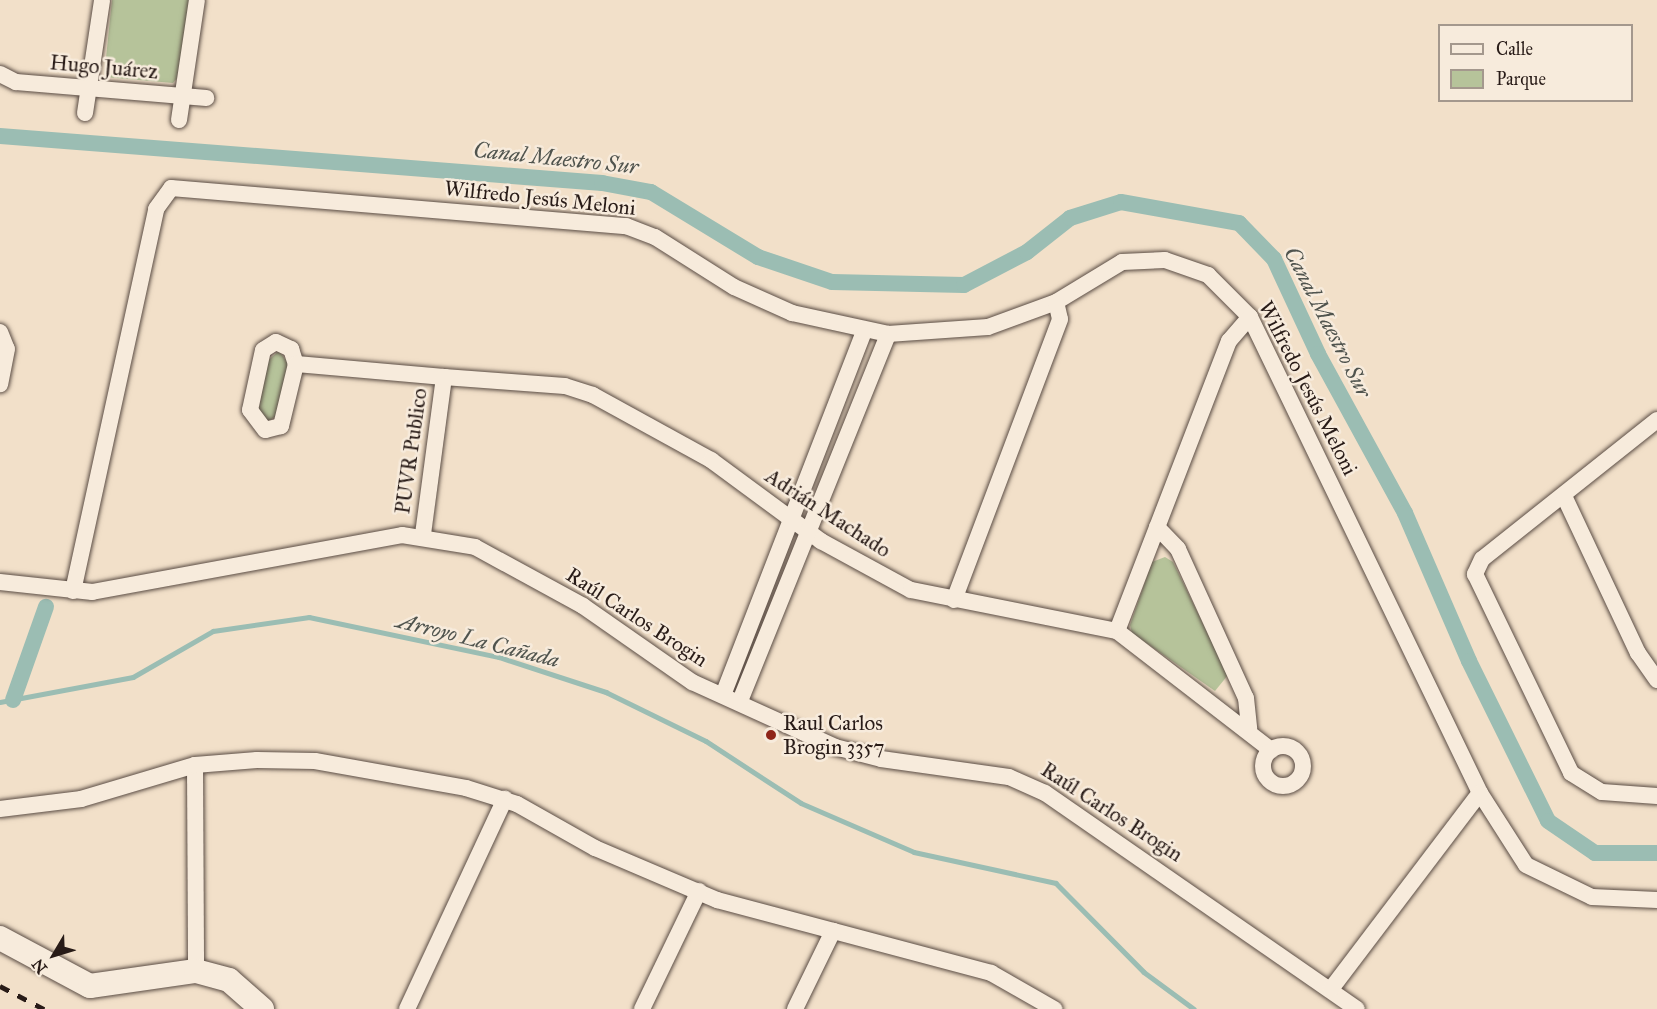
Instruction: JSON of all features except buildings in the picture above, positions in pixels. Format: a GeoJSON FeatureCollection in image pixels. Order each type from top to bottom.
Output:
{"type":"FeatureCollection","features":[{"type":"Feature","properties":{"kind":"main road"},"geometry":{"type":"LineString","coordinates":[[0,924],[77,967],[126,981]]}},
{"type":"Feature","properties":{"kind":"main road"},"geometry":{"type":"LineString","coordinates":[[0,938],[90,986],[196,970],[230,980],[262,1009]]}},
{"type":"Feature","properties":{"kind":"street"},"geometry":{"type":"LineString","coordinates":[[85,113],[102,0]]}},
{"type":"Feature","properties":{"kind":"street"},"geometry":{"type":"LineString","coordinates":[[179,120],[197,0]]}},
{"type":"Feature","properties":{"kind":"street","name":"Hugo Juárez"},"geometry":{"type":"LineString","coordinates":[[0,74],[16,82],[206,98]]}},
{"type":"Feature","properties":{"kind":"street","name":"Wilfredo Jesús Meloni"},"geometry":{"type":"LineString","coordinates":[[73,591],[156,209],[166,192],[180,186],[626,226],[655,237],[734,288],[792,313],[864,332],[888,334],[970,331],[1056,302],[1114,266],[1148,258],[1186,264],[1208,275],[1250,317],[1480,793],[1534,870],[1592,897],[1657,900]]}},
{"type":"Feature","properties":{"kind":"street"},"geometry":{"type":"LineString","coordinates":[[954,600],[1060,319],[1056,302]]}},
{"type":"Feature","properties":{"kind":"street"},"geometry":{"type":"LineString","coordinates":[[1117,631],[1229,341],[1250,317]]}},
{"type":"Feature","properties":{"kind":"street"},"geometry":{"type":"LineString","coordinates":[[0,384],[7,349],[1,332]]}},
{"type":"Feature","properties":{"kind":"street"},"geometry":{"type":"LineString","coordinates":[[723,695],[794,522],[864,332]]}},
{"type":"Feature","properties":{"kind":"street"},"geometry":{"type":"LineString","coordinates":[[740,702],[888,334]]}},
{"type":"Feature","properties":{"kind":"street"},"geometry":{"type":"LineString","coordinates":[[276,342],[286,344],[296,364],[281,426],[274,430],[257,425],[250,410],[263,350],[276,342]]}},
{"type":"Feature","properties":{"kind":"street","name":"PUVR Publico"},"geometry":{"type":"LineString","coordinates":[[296,364],[444,377],[423,535]]}},
{"type":"Feature","properties":{"kind":"street","name":"Adrián Machado"},"geometry":{"type":"LineString","coordinates":[[444,377],[565,386],[593,395],[711,460],[808,532],[903,586],[954,600],[1117,631],[1249,729],[1271,750]]}},
{"type":"Feature","properties":{"kind":"street"},"geometry":{"type":"LineString","coordinates":[[1657,420],[1482,559],[1476,584],[1571,772],[1602,792],[1657,796]]}},
{"type":"Feature","properties":{"kind":"street"},"geometry":{"type":"LineString","coordinates":[[1564,496],[1638,653],[1657,680]]}},
{"type":"Feature","properties":{"kind":"street"},"geometry":{"type":"LineString","coordinates":[[1157,527],[1178,549],[1242,687],[1249,729]]}},
{"type":"Feature","properties":{"kind":"street","name":"Raúl Carlos Brogin"},"geometry":{"type":"LineString","coordinates":[[0,582],[73,591],[423,535],[475,547],[512,565],[583,606],[678,675],[858,754],[1025,782],[1095,823],[1357,1009]]}},
{"type":"Feature","properties":{"kind":"street"},"geometry":{"type":"LineString","coordinates":[[0,809],[81,799],[195,765],[315,761],[505,799],[595,848],[764,917],[833,931],[991,974],[1054,1009]]}},
{"type":"Feature","properties":{"kind":"street"},"geometry":{"type":"LineString","coordinates":[[195,765],[196,970]]}},
{"type":"Feature","properties":{"kind":"street"},"geometry":{"type":"LineString","coordinates":[[1331,989],[1480,793]]}},
{"type":"Feature","properties":{"kind":"street"},"geometry":{"type":"LineString","coordinates":[[412,1007],[505,799]]}},
{"type":"Feature","properties":{"kind":"street"},"geometry":{"type":"LineString","coordinates":[[642,1009],[699,891]]}},
{"type":"Feature","properties":{"kind":"street"},"geometry":{"type":"LineString","coordinates":[[795,1009],[833,931]]}},
{"type":"Feature","properties":{"kind":"green space"},"geometry":{"type":"Polygon","coordinates":[[[112,0],[191,0],[180,75],[173,83],[104,77],[112,0]]]}},
{"type":"Feature","properties":{"kind":"green space"},"geometry":{"type":"Polygon","coordinates":[[[279,351],[288,363],[280,413],[266,423],[258,416],[266,362],[279,351]]]}},
{"type":"Feature","properties":{"kind":"green space"},"geometry":{"type":"Polygon","coordinates":[[[1165,557],[1173,562],[1228,675],[1215,691],[1132,633],[1130,625],[1152,562],[1165,557]]]}},
{"type":"Feature","properties":{"kind":"waterway","name":"Canal Maestro Sur"},"geometry":{"type":"LineString","coordinates":[[0,136],[602,183],[651,192],[758,257],[832,282],[964,285],[1027,252],[1070,218],[1121,202],[1239,223],[1274,259],[1318,354],[1405,513],[1469,661],[1548,821],[1595,853],[1657,853]]}},
{"type":"Feature","properties":{"kind":"waterway"},"geometry":{"type":"LineString","coordinates":[[13,700],[46,607]]}},
{"type":"Feature","properties":{"kind":"waterway","name":"Arroyo La Cañada"},"geometry":{"type":"LineString","coordinates":[[0,702],[133,677],[213,631],[309,617],[499,657],[606,692],[706,741],[801,803],[914,852],[1056,883],[1144,972],[1194,1009]]}},
{"type":"Feature","properties":{"kind":"railway"},"geometry":{"type":"LineString","coordinates":[[0,986],[44,1009]]}},
{"type":"Feature","properties":{"kind":"place","name":"Raul Carlos Brogin 3357"},"geometry":{"type":"Point","coordinates":[771,735]}}]}
